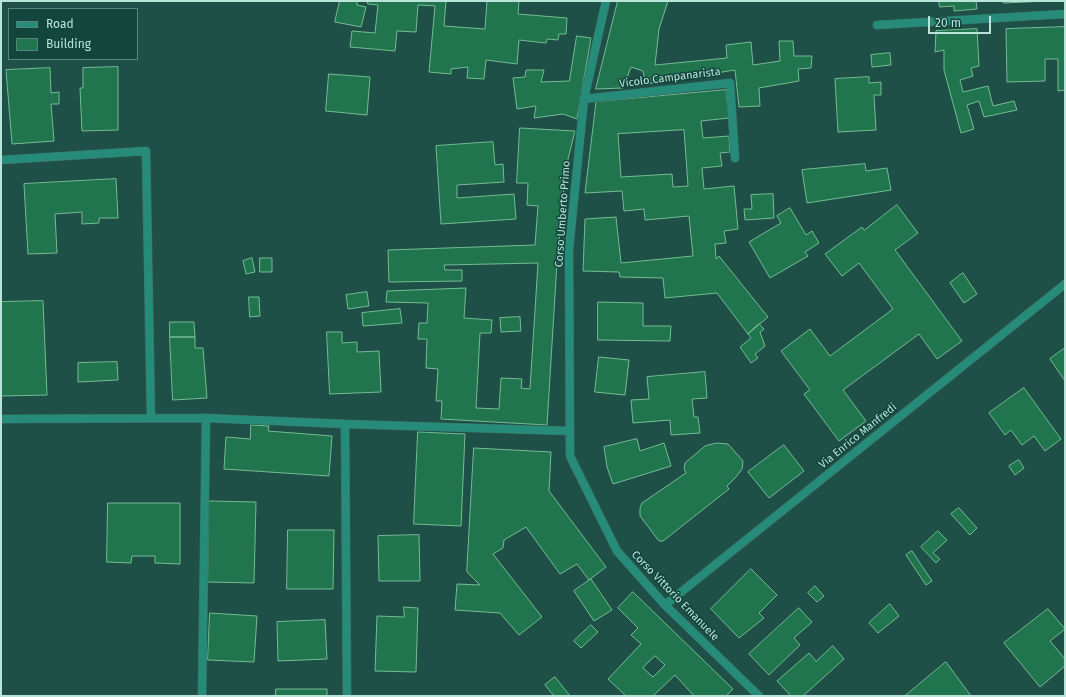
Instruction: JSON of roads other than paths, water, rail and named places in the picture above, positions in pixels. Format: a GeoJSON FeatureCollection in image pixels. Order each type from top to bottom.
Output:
{"type":"FeatureCollection","features":[{"type":"Feature","properties":{"kind":"street","name":"Corso Umberto Primo"},"geometry":{"type":"LineString","coordinates":[[570,456],[569,250],[584,99],[606,1]]}},
{"type":"Feature","properties":{"kind":"street"},"geometry":{"type":"LineString","coordinates":[[877,25],[1065,14]]}},
{"type":"Feature","properties":{"kind":"street","name":"Vicolo Campanarista"},"geometry":{"type":"LineString","coordinates":[[584,99],[730,83],[735,158]]}},
{"type":"Feature","properties":{"kind":"street"},"geometry":{"type":"LineString","coordinates":[[1,160],[146,151],[151,418]]}},
{"type":"Feature","properties":{"kind":"street","name":"Via Enrico Manfredi"},"geometry":{"type":"LineString","coordinates":[[665,605],[1065,284]]}},
{"type":"Feature","properties":{"kind":"street"},"geometry":{"type":"LineString","coordinates":[[1,418],[206,418],[570,431]]}},
{"type":"Feature","properties":{"kind":"street"},"geometry":{"type":"LineString","coordinates":[[202,696],[206,418]]}},
{"type":"Feature","properties":{"kind":"street"},"geometry":{"type":"LineString","coordinates":[[345,424],[347,696]]}},
{"type":"Feature","properties":{"kind":"street","name":"Corso Vittorio Emanuele"},"geometry":{"type":"LineString","coordinates":[[570,456],[617,551],[665,605],[759,696]]}}]}
